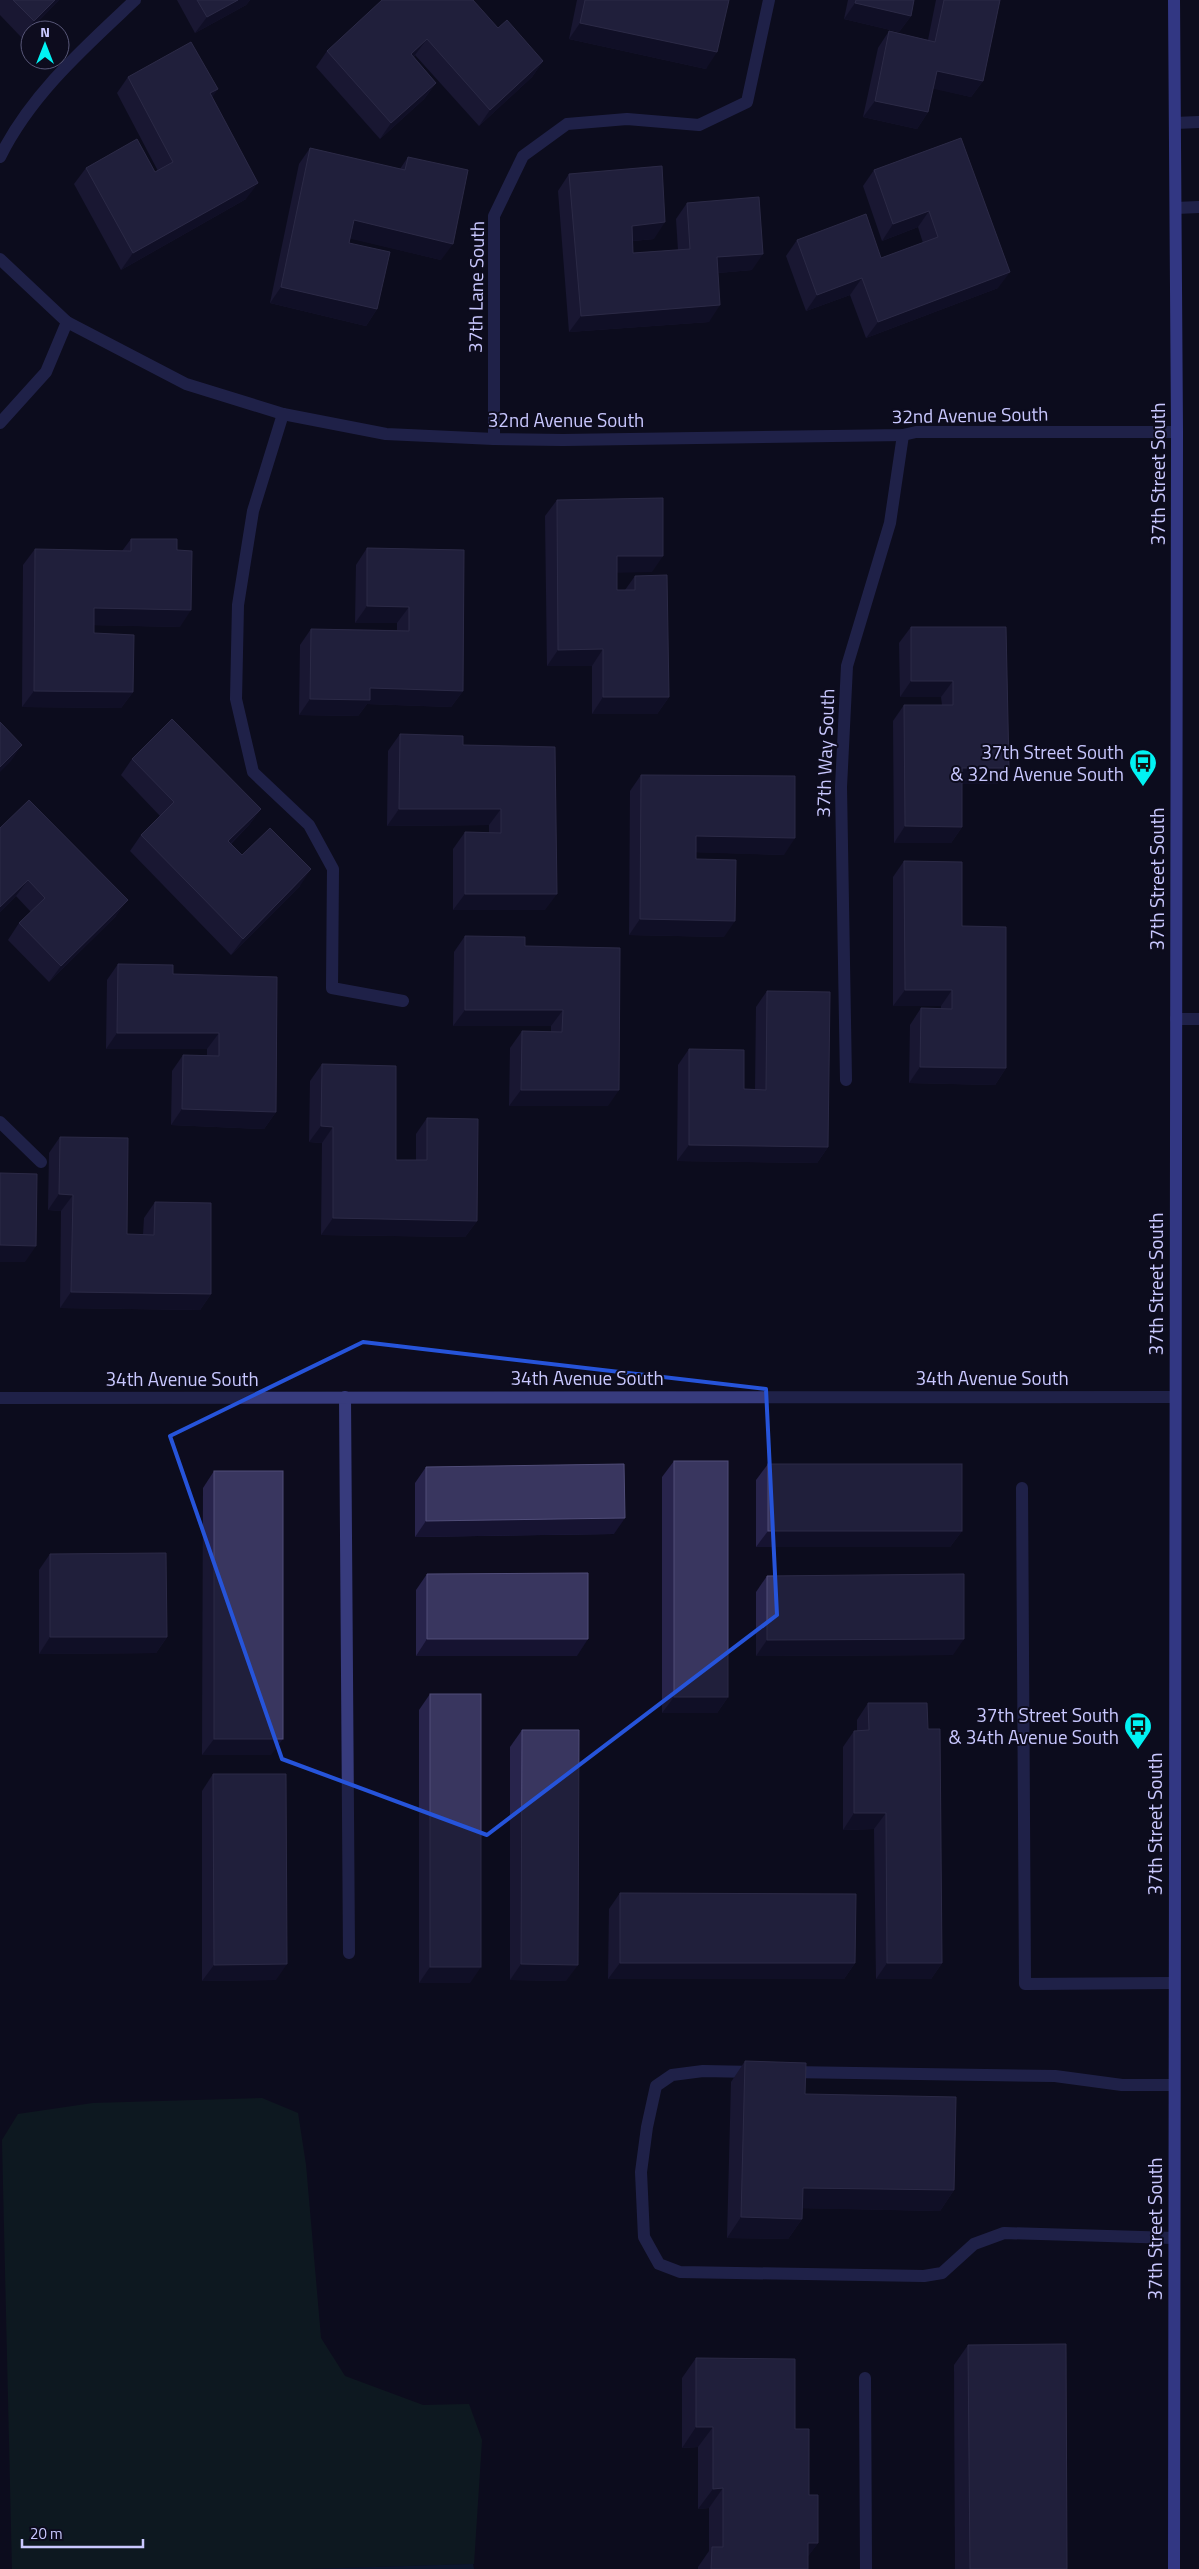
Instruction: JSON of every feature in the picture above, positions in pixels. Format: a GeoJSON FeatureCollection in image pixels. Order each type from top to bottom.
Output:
{"type":"FeatureCollection","features":[{"type":"Feature","properties":{"kind":"street"},"geometry":{"type":"LineString","coordinates":[[0,157],[8,141],[58,73],[135,0]]}},
{"type":"Feature","properties":{"kind":"street","name":"37th Lane South"},"geometry":{"type":"LineString","coordinates":[[494,439],[494,216],[523,156],[567,124],[627,119],[699,125],[748,102],[769,0]]}},
{"type":"Feature","properties":{"kind":"street","name":"37th Street South"},"geometry":{"type":"LineString","coordinates":[[1174,0],[1177,432],[1174,1397],[1174,2569]]}},
{"type":"Feature","properties":{"kind":"street"},"geometry":{"type":"LineString","coordinates":[[1175,122],[1199,122]]}},
{"type":"Feature","properties":{"kind":"street"},"geometry":{"type":"LineString","coordinates":[[1176,208],[1199,207]]}},
{"type":"Feature","properties":{"kind":"street","name":"32nd Avenue South"},"geometry":{"type":"LineString","coordinates":[[0,258],[67,322],[186,384],[283,414],[386,434],[563,440],[903,435],[916,432],[1177,432]]}},
{"type":"Feature","properties":{"kind":"street"},"geometry":{"type":"LineString","coordinates":[[0,423],[46,372],[67,322]]}},
{"type":"Feature","properties":{"kind":"street"},"geometry":{"type":"LineString","coordinates":[[283,414],[253,510],[238,605],[236,700],[253,772],[309,825],[333,869],[332,988],[404,1001]]}},
{"type":"Feature","properties":{"kind":"street","name":"37th Way South"},"geometry":{"type":"LineString","coordinates":[[846,1080],[841,787],[847,666],[890,523],[903,435]]}},
{"type":"Feature","properties":{"kind":"street"},"geometry":{"type":"LineString","coordinates":[[1176,1019],[1199,1019]]}},
{"type":"Feature","properties":{"kind":"street"},"geometry":{"type":"LineString","coordinates":[[0,1122],[42,1162]]}},
{"type":"Feature","properties":{"kind":"street"},"geometry":{"type":"LineString","coordinates":[[345,1397],[349,1953]]}},
{"type":"Feature","properties":{"kind":"street","name":"34th Avenue South"},"geometry":{"type":"LineString","coordinates":[[0,1398],[1174,1397]]}},
{"type":"Feature","properties":{"kind":"street"},"geometry":{"type":"LineString","coordinates":[[1022,1488],[1026,1984],[1174,1983]]}},
{"type":"Feature","properties":{"kind":"street"},"geometry":{"type":"LineString","coordinates":[[1174,2085],[1122,2085],[1055,2076],[703,2071],[672,2075],[656,2086],[647,2127],[641,2172],[644,2237],[659,2264],[680,2272],[924,2276],[942,2273],[974,2244],[1004,2232],[1174,2238]]}},
{"type":"Feature","properties":{"kind":"street"},"geometry":{"type":"LineString","coordinates":[[864,2378],[866,2569]]}},
{"type":"Feature","properties":{"kind":"highlighted area"},"geometry":{"type":"Polygon","coordinates":[[[363,1342],[766,1389],[777,1615],[487,1835],[282,1759],[170,1436],[363,1342]]]}},
{"type":"Feature","properties":{"kind":"green space"},"geometry":{"type":"Polygon","coordinates":[[[262,2098],[298,2113],[306,2165],[321,2338],[345,2376],[423,2405],[469,2404],[482,2440],[474,2564],[310,2569],[12,2569],[2,2140],[18,2114],[93,2103],[262,2098]]]}},
{"type":"Feature","properties":{"kind":"water"},"geometry":{"type":"Polygon","coordinates":[[[473,2564],[474,2569],[310,2569],[473,2564]]]}},
{"type":"Feature","properties":{"kind":"building"},"geometry":{"type":"Polygon","coordinates":[[[13,0],[55,0],[35,20],[13,0]]]}},
{"type":"Feature","properties":{"kind":"building"},"geometry":{"type":"Polygon","coordinates":[[[197,0],[238,0],[207,17],[197,0]]]}},
{"type":"Feature","properties":{"kind":"building"},"geometry":{"type":"Polygon","coordinates":[[[382,0],[473,0],[498,28],[507,20],[543,61],[490,110],[427,39],[411,54],[436,83],[391,123],[327,51],[382,0]]]}},
{"type":"Feature","properties":{"kind":"building"},"geometry":{"type":"Polygon","coordinates":[[[585,0],[729,0],[717,52],[580,23],[585,0]]]}},
{"type":"Feature","properties":{"kind":"building"},"geometry":{"type":"Polygon","coordinates":[[[856,0],[914,0],[911,16],[855,3],[856,0]]]}},
{"type":"Feature","properties":{"kind":"building"},"geometry":{"type":"Polygon","coordinates":[[[944,0],[1000,0],[983,81],[937,71],[928,112],[875,101],[889,31],[935,42],[944,0]]]}},
{"type":"Feature","properties":{"kind":"building"},"geometry":{"type":"Polygon","coordinates":[[[191,42],[218,89],[210,93],[258,183],[133,253],[86,168],[137,139],[155,172],[173,162],[128,77],[191,42]]]}},
{"type":"Feature","properties":{"kind":"building"},"geometry":{"type":"Polygon","coordinates":[[[961,138],[1010,272],[878,322],[862,278],[817,295],[797,240],[866,214],[881,258],[938,237],[929,211],[893,224],[874,170],[961,138]]]}},
{"type":"Feature","properties":{"kind":"building"},"geometry":{"type":"Polygon","coordinates":[[[310,148],[405,170],[408,157],[468,170],[453,244],[354,220],[349,243],[390,252],[377,309],[281,287],[310,148]]]}},
{"type":"Feature","properties":{"kind":"building"},"geometry":{"type":"Polygon","coordinates":[[[662,166],[665,222],[632,226],[633,253],[690,249],[687,203],[759,197],[763,254],[717,257],[720,305],[581,316],[569,174],[662,166]]]}},
{"type":"Feature","properties":{"kind":"building"},"geometry":{"type":"Polygon","coordinates":[[[663,498],[663,556],[617,556],[617,590],[635,590],[635,576],[667,575],[669,697],[603,697],[603,649],[558,650],[557,500],[663,498]]]}},
{"type":"Feature","properties":{"kind":"building"},"geometry":{"type":"Polygon","coordinates":[[[131,539],[177,539],[177,550],[192,551],[191,610],[94,608],[94,633],[134,635],[133,692],[34,691],[35,549],[131,551],[131,539]]]}},
{"type":"Feature","properties":{"kind":"building"},"geometry":{"type":"Polygon","coordinates":[[[367,548],[464,550],[463,691],[370,688],[370,700],[310,699],[311,629],[409,631],[409,607],[367,606],[367,548]]]}},
{"type":"Feature","properties":{"kind":"building"},"geometry":{"type":"Polygon","coordinates":[[[911,627],[1006,627],[1009,768],[962,768],[962,827],[905,826],[904,705],[953,705],[953,681],[911,681],[911,627]]]}},
{"type":"Feature","properties":{"kind":"building"},"geometry":{"type":"Polygon","coordinates":[[[172,719],[261,809],[228,841],[242,855],[270,828],[311,869],[243,939],[141,835],[174,802],[132,759],[172,719]]]}},
{"type":"Feature","properties":{"kind":"building"},"geometry":{"type":"Polygon","coordinates":[[[0,722],[22,745],[0,767],[0,722]]]}},
{"type":"Feature","properties":{"kind":"building"},"geometry":{"type":"Polygon","coordinates":[[[400,734],[463,736],[463,745],[555,747],[557,894],[465,894],[465,832],[501,833],[501,809],[399,809],[400,734]]]}},
{"type":"Feature","properties":{"kind":"building"},"geometry":{"type":"Polygon","coordinates":[[[641,775],[795,776],[795,838],[696,836],[696,859],[736,860],[735,921],[640,919],[641,775]]]}},
{"type":"Feature","properties":{"kind":"building"},"geometry":{"type":"Polygon","coordinates":[[[29,800],[128,900],[61,966],[19,923],[45,898],[28,880],[0,907],[0,828],[29,800]]]}},
{"type":"Feature","properties":{"kind":"building"},"geometry":{"type":"Polygon","coordinates":[[[904,861],[962,862],[962,926],[1006,927],[1006,1068],[920,1067],[921,1008],[952,1009],[952,990],[905,990],[904,861]]]}},
{"type":"Feature","properties":{"kind":"building"},"geometry":{"type":"Polygon","coordinates":[[[465,936],[525,937],[525,946],[620,948],[619,1090],[521,1090],[522,1031],[562,1032],[563,1010],[465,1010],[465,936]]]}},
{"type":"Feature","properties":{"kind":"building"},"geometry":{"type":"Polygon","coordinates":[[[118,964],[173,965],[173,974],[277,977],[276,1112],[182,1109],[183,1055],[219,1056],[219,1033],[117,1033],[118,964]]]}},
{"type":"Feature","properties":{"kind":"building"},"geometry":{"type":"Polygon","coordinates":[[[767,991],[830,992],[828,1147],[689,1145],[689,1049],[744,1050],[744,1089],[766,1090],[767,991]]]}},
{"type":"Feature","properties":{"kind":"building"},"geometry":{"type":"Polygon","coordinates":[[[322,1064],[396,1066],[396,1160],[427,1160],[427,1118],[478,1119],[477,1221],[333,1218],[333,1127],[321,1126],[322,1064]]]}},
{"type":"Feature","properties":{"kind":"building"},"geometry":{"type":"Polygon","coordinates":[[[60,1137],[128,1138],[127,1234],[154,1235],[155,1202],[211,1203],[211,1294],[71,1292],[73,1195],[59,1194],[60,1137]]]}},
{"type":"Feature","properties":{"kind":"building"},"geometry":{"type":"Polygon","coordinates":[[[0,1173],[37,1174],[36,1246],[0,1245],[0,1173]]]}},
{"type":"Feature","properties":{"kind":"building"},"geometry":{"type":"Polygon","coordinates":[[[674,1461],[728,1461],[728,1697],[674,1697],[674,1461]]]}},
{"type":"Feature","properties":{"kind":"building"},"geometry":{"type":"Polygon","coordinates":[[[624,1464],[625,1518],[426,1521],[426,1467],[624,1464]]]}},
{"type":"Feature","properties":{"kind":"building"},"geometry":{"type":"Polygon","coordinates":[[[768,1464],[962,1464],[962,1531],[768,1531],[768,1464]]]}},
{"type":"Feature","properties":{"kind":"building"},"geometry":{"type":"Polygon","coordinates":[[[214,1471],[283,1471],[283,1739],[214,1739],[214,1471]]]}},
{"type":"Feature","properties":{"kind":"building"},"geometry":{"type":"Polygon","coordinates":[[[166,1553],[167,1637],[50,1637],[50,1554],[166,1553]]]}},
{"type":"Feature","properties":{"kind":"building"},"geometry":{"type":"Polygon","coordinates":[[[588,1573],[588,1639],[427,1639],[427,1574],[588,1573]]]}},
{"type":"Feature","properties":{"kind":"building"},"geometry":{"type":"Polygon","coordinates":[[[964,1574],[964,1639],[767,1640],[767,1576],[964,1574]]]}},
{"type":"Feature","properties":{"kind":"building"},"geometry":{"type":"Polygon","coordinates":[[[430,1694],[481,1694],[481,1967],[430,1967],[430,1694]]]}},
{"type":"Feature","properties":{"kind":"building"},"geometry":{"type":"Polygon","coordinates":[[[868,1703],[927,1703],[928,1729],[940,1729],[942,1963],[887,1963],[886,1813],[854,1813],[854,1731],[869,1730],[868,1703]]]}},
{"type":"Feature","properties":{"kind":"building"},"geometry":{"type":"Polygon","coordinates":[[[522,1730],[579,1730],[578,1965],[521,1964],[522,1730]]]}},
{"type":"Feature","properties":{"kind":"building"},"geometry":{"type":"Polygon","coordinates":[[[213,1774],[286,1774],[287,1964],[214,1965],[213,1774]]]}},
{"type":"Feature","properties":{"kind":"building"},"geometry":{"type":"Polygon","coordinates":[[[620,1893],[856,1894],[855,1963],[620,1963],[620,1893]]]}},
{"type":"Feature","properties":{"kind":"building"},"geometry":{"type":"Polygon","coordinates":[[[745,2061],[806,2063],[805,2094],[956,2097],[954,2190],[803,2188],[802,2219],[741,2217],[745,2061]]]}},
{"type":"Feature","properties":{"kind":"building"},"geometry":{"type":"Polygon","coordinates":[[[1066,2344],[1067,2569],[970,2569],[968,2345],[1066,2344]]]}},
{"type":"Feature","properties":{"kind":"building"},"geometry":{"type":"Polygon","coordinates":[[[696,2358],[795,2359],[795,2429],[809,2429],[809,2495],[818,2495],[818,2543],[808,2543],[808,2569],[711,2569],[712,2547],[723,2547],[723,2488],[713,2489],[713,2427],[696,2427],[696,2358]]]}},
{"type":"Feature","properties":{"kind":"place","name":"37th Street South & 32nd Avenue South"},"geometry":{"type":"Point","coordinates":[1143,787]}},
{"type":"Feature","properties":{"kind":"place","name":"37th Street South & 34th Avenue South"},"geometry":{"type":"Point","coordinates":[1138,1750]}}]}
